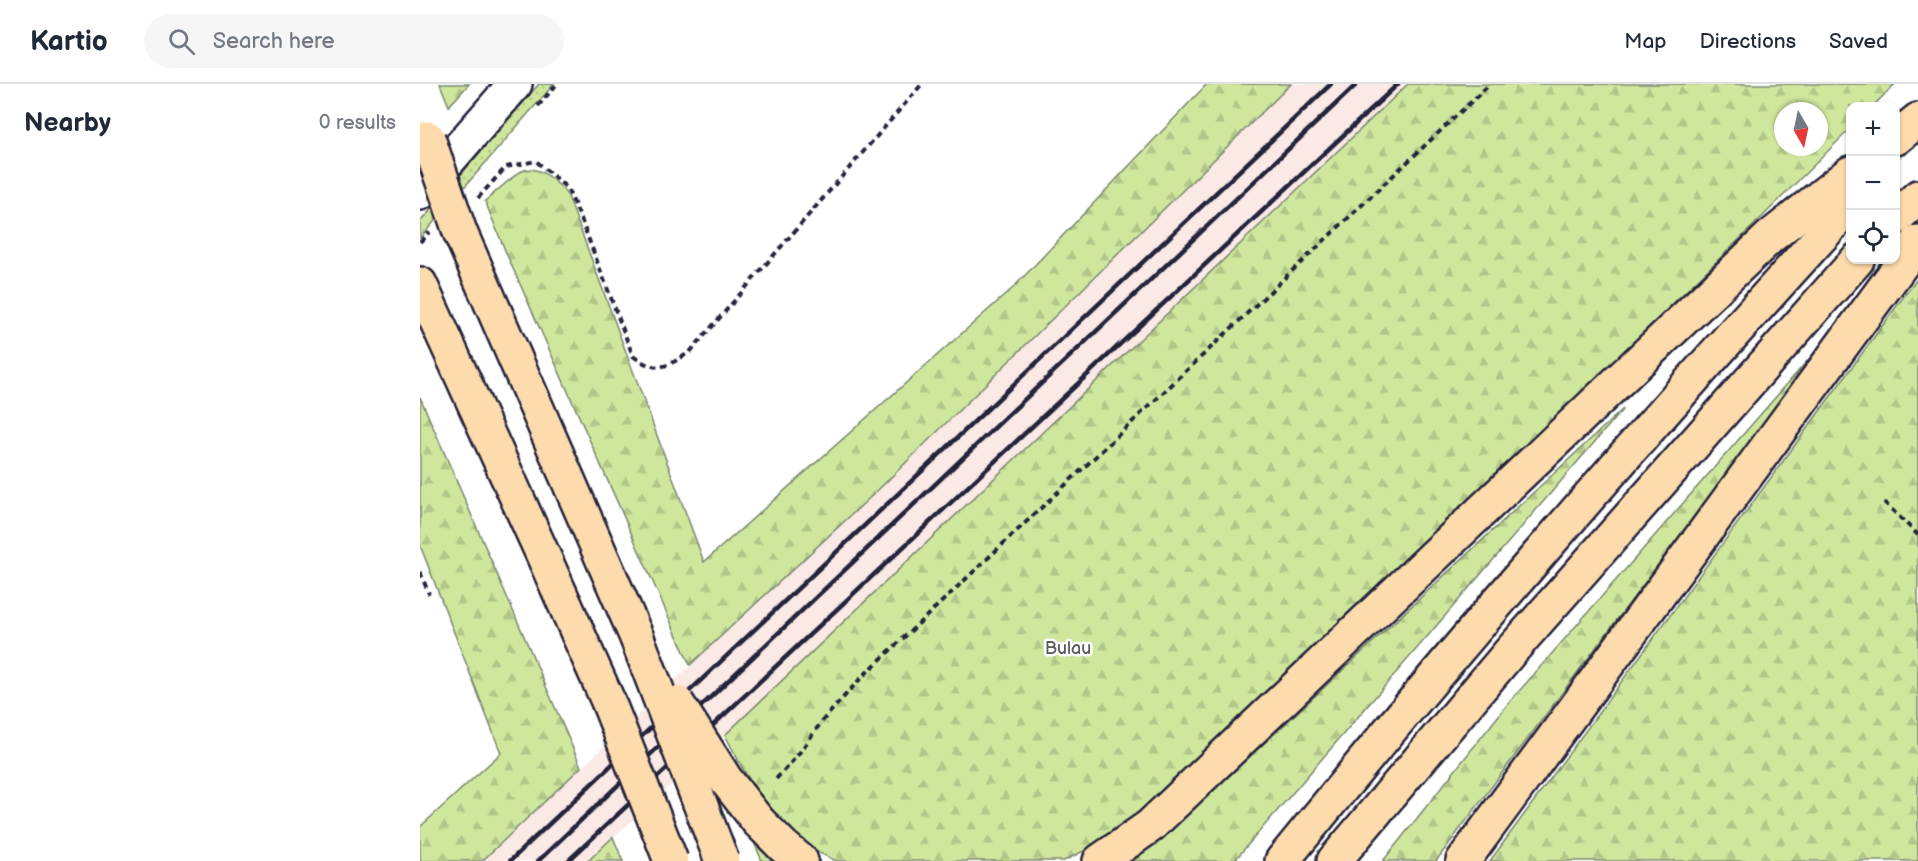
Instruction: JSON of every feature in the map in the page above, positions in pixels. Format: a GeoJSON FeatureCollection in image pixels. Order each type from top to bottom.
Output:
{"type":"FeatureCollection","features":[{"type":"Feature","properties":{"kind":"highway"},"geometry":{"type":"LineString","coordinates":[[1900,135],[1918,120]]}},
{"type":"Feature","properties":{"kind":"highway"},"geometry":{"type":"LineString","coordinates":[[424,129],[460,232],[637,638],[722,861]]}},
{"type":"Feature","properties":{"kind":"highway"},"geometry":{"type":"LineString","coordinates":[[1900,152],[1918,132]]}},
{"type":"Feature","properties":{"kind":"highway"},"geometry":{"type":"LineString","coordinates":[[1100,861],[1150,826],[1770,237],[1846,177]]}},
{"type":"Feature","properties":{"kind":"highway"},"geometry":{"type":"LineString","coordinates":[[1900,214],[1918,196]]}},
{"type":"Feature","properties":{"kind":"highway"},"geometry":{"type":"LineString","coordinates":[[1282,861],[1353,774],[1558,534],[1847,210]]}},
{"type":"Feature","properties":{"kind":"highway"},"geometry":{"type":"LineString","coordinates":[[1463,861],[1918,242]]}},
{"type":"Feature","properties":{"kind":"highway"},"geometry":{"type":"LineString","coordinates":[[1334,861],[1511,651],[1853,264]]}},
{"type":"Feature","properties":{"kind":"highway"},"geometry":{"type":"LineString","coordinates":[[420,284],[608,701],[671,861]]}},
{"type":"Feature","properties":{"kind":"highway"},"geometry":{"type":"LineString","coordinates":[[637,638],[726,780],[758,821],[801,861]]}},
{"type":"Feature","properties":{"kind":"main road"},"geometry":{"type":"LineString","coordinates":[[420,193],[515,84]]}},
{"type":"Feature","properties":{"kind":"path"},"geometry":{"type":"LineString","coordinates":[[475,201],[507,167],[536,161],[567,188],[633,356],[647,366],[667,366],[690,352],[922,84]]}},
{"type":"Feature","properties":{"kind":"path"},"geometry":{"type":"LineString","coordinates":[[776,779],[797,756],[823,720],[861,678],[1490,84]]}},
{"type":"Feature","properties":{"kind":"path"},"geometry":{"type":"LineString","coordinates":[[1884,502],[1918,535]]}},
{"type":"Feature","properties":{"kind":"path"},"geometry":{"type":"LineString","coordinates":[[420,572],[429,594]]}},
{"type":"Feature","properties":{"kind":"shaded area"},"geometry":{"type":"Polygon","coordinates":[[[1291,84],[1408,84],[725,735],[588,861],[482,861],[879,489],[1291,84]]]}},
{"type":"Feature","properties":{"kind":"green space"},"geometry":{"type":"Polygon","coordinates":[[[440,84],[469,84],[449,106],[440,84]]]}},
{"type":"Feature","properties":{"kind":"green space"},"geometry":{"type":"Polygon","coordinates":[[[539,84],[554,84],[420,238],[420,222],[539,84]]]}},
{"type":"Feature","properties":{"kind":"green space"},"geometry":{"type":"Polygon","coordinates":[[[1207,84],[1291,84],[879,489],[690,665],[485,201],[513,177],[529,169],[548,176],[568,196],[704,562],[1013,288],[1207,84]]]}},
{"type":"Feature","properties":{"kind":"green space","name":"Bulau"},"geometry":{"type":"Polygon","coordinates":[[[1408,84],[1895,84],[1877,102],[1846,102],[1846,133],[1828,151],[1828,102],[1774,102],[1774,156],[1823,156],[1175,786],[1111,837],[1064,861],[836,861],[809,848],[765,804],[725,735],[1408,84]]]}},
{"type":"Feature","properties":{"kind":"green space"},"geometry":{"type":"Polygon","coordinates":[[[1918,278],[1918,861],[1490,861],[1910,288],[1918,278]]]}},
{"type":"Feature","properties":{"kind":"green space"},"geometry":{"type":"Polygon","coordinates":[[[1835,329],[1436,861],[1383,861],[1507,705],[1835,329]]]}},
{"type":"Feature","properties":{"kind":"green space"},"geometry":{"type":"Polygon","coordinates":[[[420,397],[581,767],[482,861],[420,861],[420,827],[501,753],[420,545],[420,397]]]}},
{"type":"Feature","properties":{"kind":"green space"},"geometry":{"type":"Polygon","coordinates":[[[1623,409],[1234,861],[1131,861],[1214,790],[1623,409]]]}},
{"type":"Feature","properties":{"kind":"green space"},"geometry":{"type":"Polygon","coordinates":[[[751,835],[783,861],[762,861],[751,835]]]}},
{"type":"Feature","properties":{"kind":"green space"},"geometry":{"type":"Polygon","coordinates":[[[613,837],[623,861],[588,861],[613,837]]]}},
{"type":"Feature","properties":{"kind":"railway"},"geometry":{"type":"LineString","coordinates":[[510,861],[1331,84]]}},
{"type":"Feature","properties":{"kind":"railway"},"geometry":{"type":"LineString","coordinates":[[538,861],[1357,84]]}},
{"type":"Feature","properties":{"kind":"railway"},"geometry":{"type":"LineString","coordinates":[[568,861],[1398,84]]}}]}
